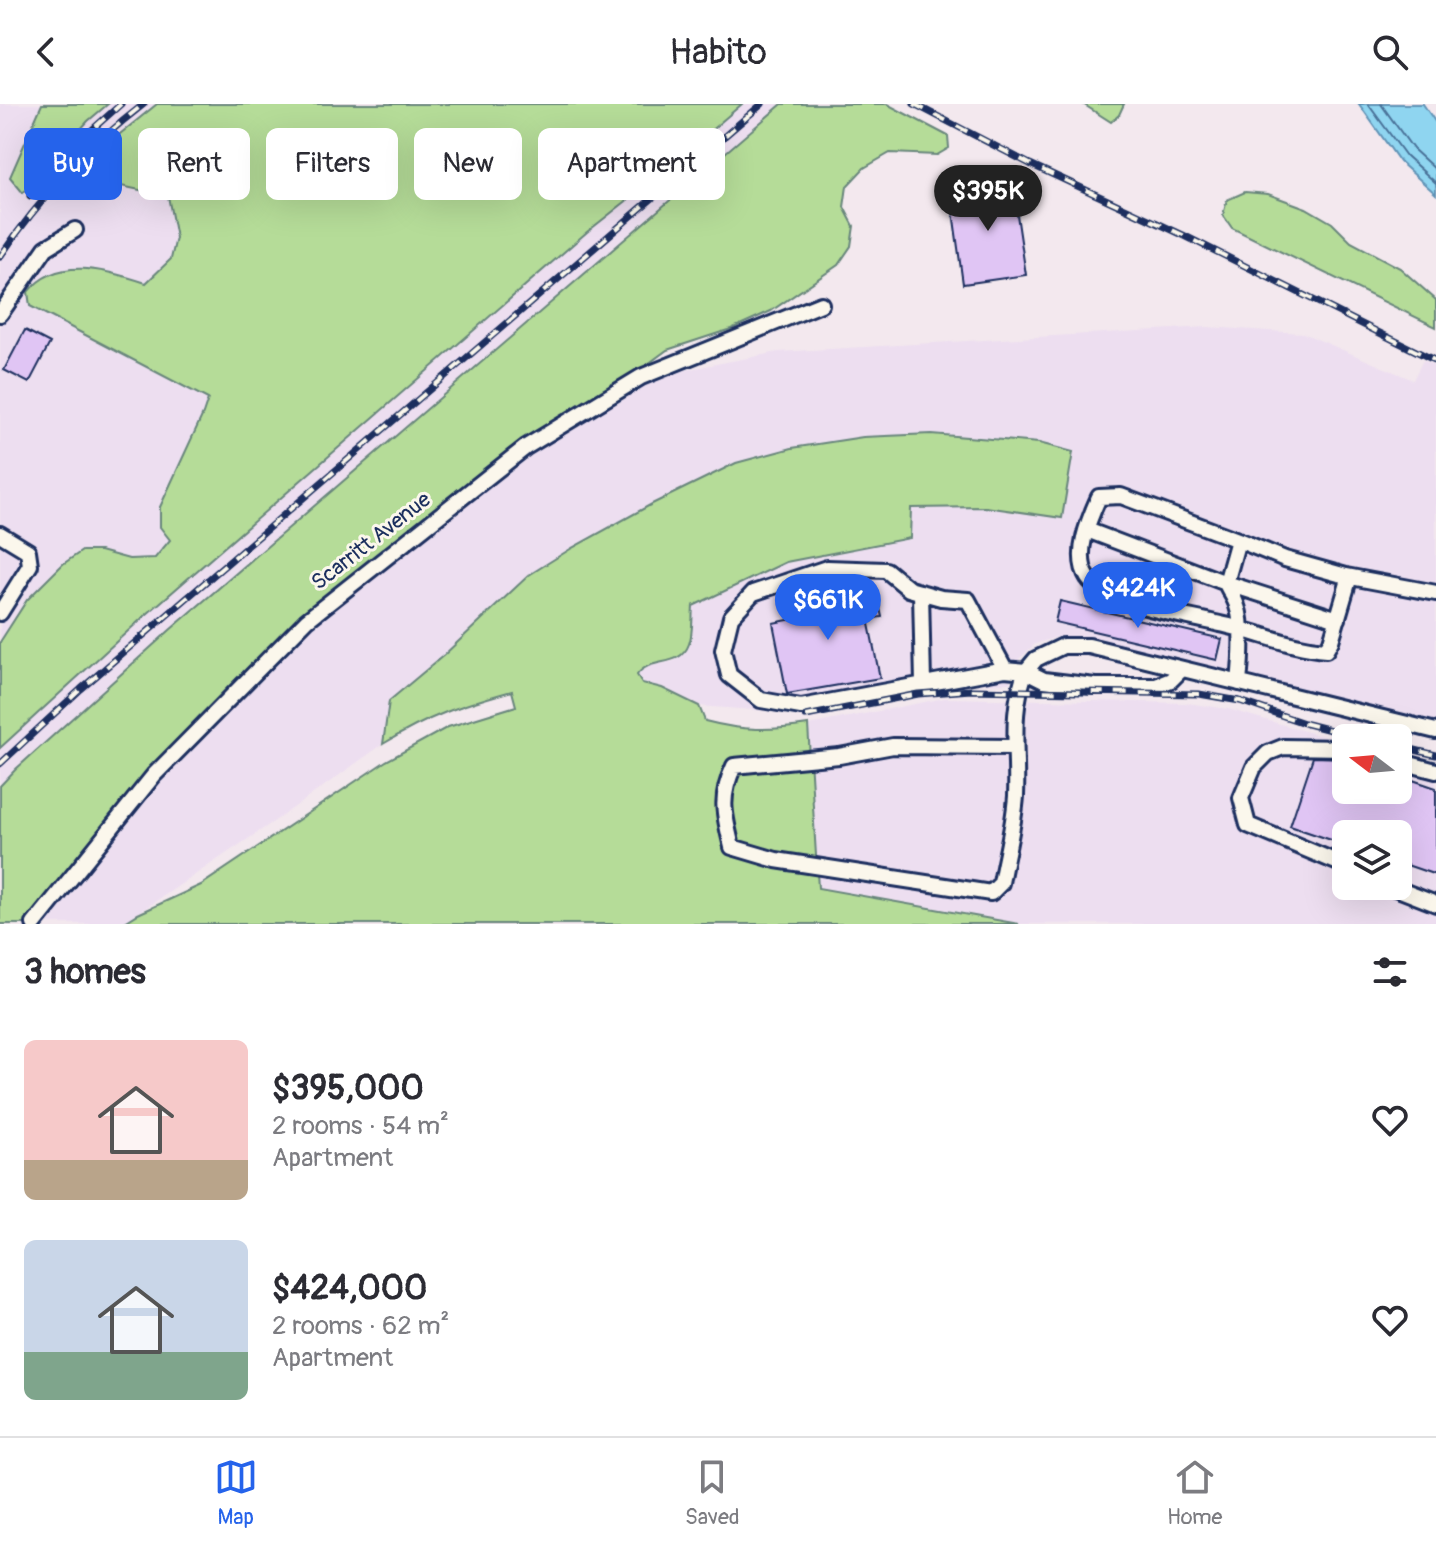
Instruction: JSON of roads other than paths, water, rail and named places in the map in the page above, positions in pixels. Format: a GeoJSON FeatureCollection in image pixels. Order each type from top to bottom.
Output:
{"type":"FeatureCollection","features":[{"type":"Feature","properties":{"kind":"street"},"geometry":{"type":"LineString","coordinates":[[0,314],[46,248],[75,230]]}},
{"type":"Feature","properties":{"kind":"street","name":"Scarritt Avenue"},"geometry":{"type":"LineString","coordinates":[[34,924],[154,775],[307,620],[514,457],[641,377],[821,304]]}},
{"type":"Feature","properties":{"kind":"street"},"geometry":{"type":"LineString","coordinates":[[1346,576],[1348,583],[1326,650],[1288,644],[1116,598],[1090,581],[1082,567],[1087,530],[1099,497],[1121,496],[1285,559],[1346,576],[1436,593]]}},
{"type":"Feature","properties":{"kind":"street"},"geometry":{"type":"LineString","coordinates":[[1087,530],[1226,583],[1338,619]]}},
{"type":"Feature","properties":{"kind":"street"},"geometry":{"type":"LineString","coordinates":[[0,534],[28,551],[30,565],[3,602]]}},
{"type":"Feature","properties":{"kind":"street"},"geometry":{"type":"LineString","coordinates":[[1238,540],[1226,583],[1238,608],[1239,683]]}},
{"type":"Feature","properties":{"kind":"street"},"geometry":{"type":"LineString","coordinates":[[1005,669],[968,600],[941,598],[909,589],[886,570],[827,568],[753,593],[731,617],[723,650],[729,675],[761,700],[801,707],[1005,669],[1026,671],[1044,680],[1095,686],[1156,686],[1171,680],[1182,669]]}},
{"type":"Feature","properties":{"kind":"street"},"geometry":{"type":"LineString","coordinates":[[921,592],[923,684]]}},
{"type":"Feature","properties":{"kind":"street"},"geometry":{"type":"LineString","coordinates":[[1015,747],[893,746],[839,756],[734,766],[723,788],[732,847],[776,860],[991,893],[1001,883],[1013,812],[1018,691],[1026,671],[1036,659],[1063,646],[1089,646],[1436,731]]}},
{"type":"Feature","properties":{"kind":"street"},"geometry":{"type":"LineString","coordinates":[[1332,748],[1283,747],[1268,753],[1254,767],[1241,798],[1248,825],[1332,860]]}},
{"type":"Feature","properties":{"kind":"street"},"geometry":{"type":"LineString","coordinates":[[1412,765],[1436,771]]}},
{"type":"Feature","properties":{"kind":"street"},"geometry":{"type":"LineString","coordinates":[[1412,895],[1436,904]]}},
{"type":"Feature","properties":{"kind":"water"},"geometry":{"type":"Polygon","coordinates":[[[1359,104],[1423,104],[1436,123],[1436,194],[1400,162],[1359,104]]]}},
{"type":"Feature","properties":{"kind":"railway"},"geometry":{"type":"LineString","coordinates":[[94,128],[121,104]]}},
{"type":"Feature","properties":{"kind":"railway"},"geometry":{"type":"LineString","coordinates":[[0,257],[66,175],[103,138],[144,104]]}},
{"type":"Feature","properties":{"kind":"railway"},"geometry":{"type":"LineString","coordinates":[[0,764],[81,689],[762,104]]}},
{"type":"Feature","properties":{"kind":"railway"},"geometry":{"type":"LineString","coordinates":[[914,104],[1030,164],[1183,235],[1436,361]]}},
{"type":"Feature","properties":{"kind":"railway"},"geometry":{"type":"LineString","coordinates":[[806,716],[918,694],[971,690],[1199,694],[1240,701],[1332,730]]}},
{"type":"Feature","properties":{"kind":"railway"},"geometry":{"type":"LineString","coordinates":[[1412,749],[1436,755]]}}]}
